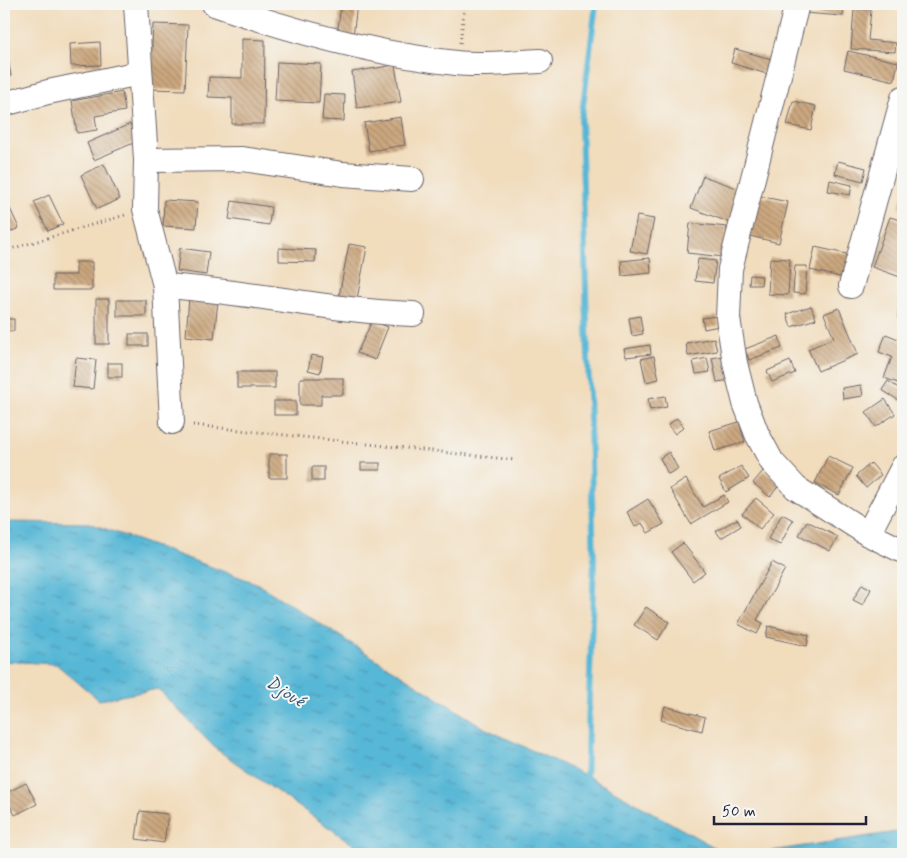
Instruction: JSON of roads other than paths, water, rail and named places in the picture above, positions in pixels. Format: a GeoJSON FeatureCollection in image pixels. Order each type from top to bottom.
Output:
{"type":"FeatureCollection","features":[{"type":"Feature","properties":{"kind":"street"},"geometry":{"type":"LineString","coordinates":[[136,4],[146,160],[145,209],[165,286],[172,422]]}},
{"type":"Feature","properties":{"kind":"street"},"geometry":{"type":"LineString","coordinates":[[214,4],[302,31],[395,54],[458,64],[540,61]]}},
{"type":"Feature","properties":{"kind":"street"},"geometry":{"type":"LineString","coordinates":[[797,4],[756,175],[732,260],[728,318],[735,363],[745,403],[757,434],[772,462],[796,488],[868,534],[903,552]]}},
{"type":"Feature","properties":{"kind":"street"},"geometry":{"type":"LineString","coordinates":[[4,104],[48,92],[140,73]]}},
{"type":"Feature","properties":{"kind":"street"},"geometry":{"type":"LineString","coordinates":[[851,286],[903,98]]}},
{"type":"Feature","properties":{"kind":"street"},"geometry":{"type":"LineString","coordinates":[[146,160],[242,159],[343,174],[412,179]]}},
{"type":"Feature","properties":{"kind":"street"},"geometry":{"type":"LineString","coordinates":[[165,286],[217,290],[372,313],[413,314]]}},
{"type":"Feature","properties":{"kind":"street"},"geometry":{"type":"LineString","coordinates":[[868,534],[903,467]]}},
{"type":"Feature","properties":{"kind":"water","name":"Djoué"},"geometry":{"type":"Polygon","coordinates":[[[4,522],[89,523],[256,583],[486,729],[587,776],[726,854],[367,854],[216,749],[158,689],[99,700],[56,664],[4,661],[4,522]]]}},
{"type":"Feature","properties":{"kind":"water"},"geometry":{"type":"Polygon","coordinates":[[[903,831],[903,854],[751,854],[903,831]]]}},
{"type":"Feature","properties":{"kind":"waterway"},"geometry":{"type":"LineString","coordinates":[[586,784],[594,562],[581,121],[596,4]]}}]}
